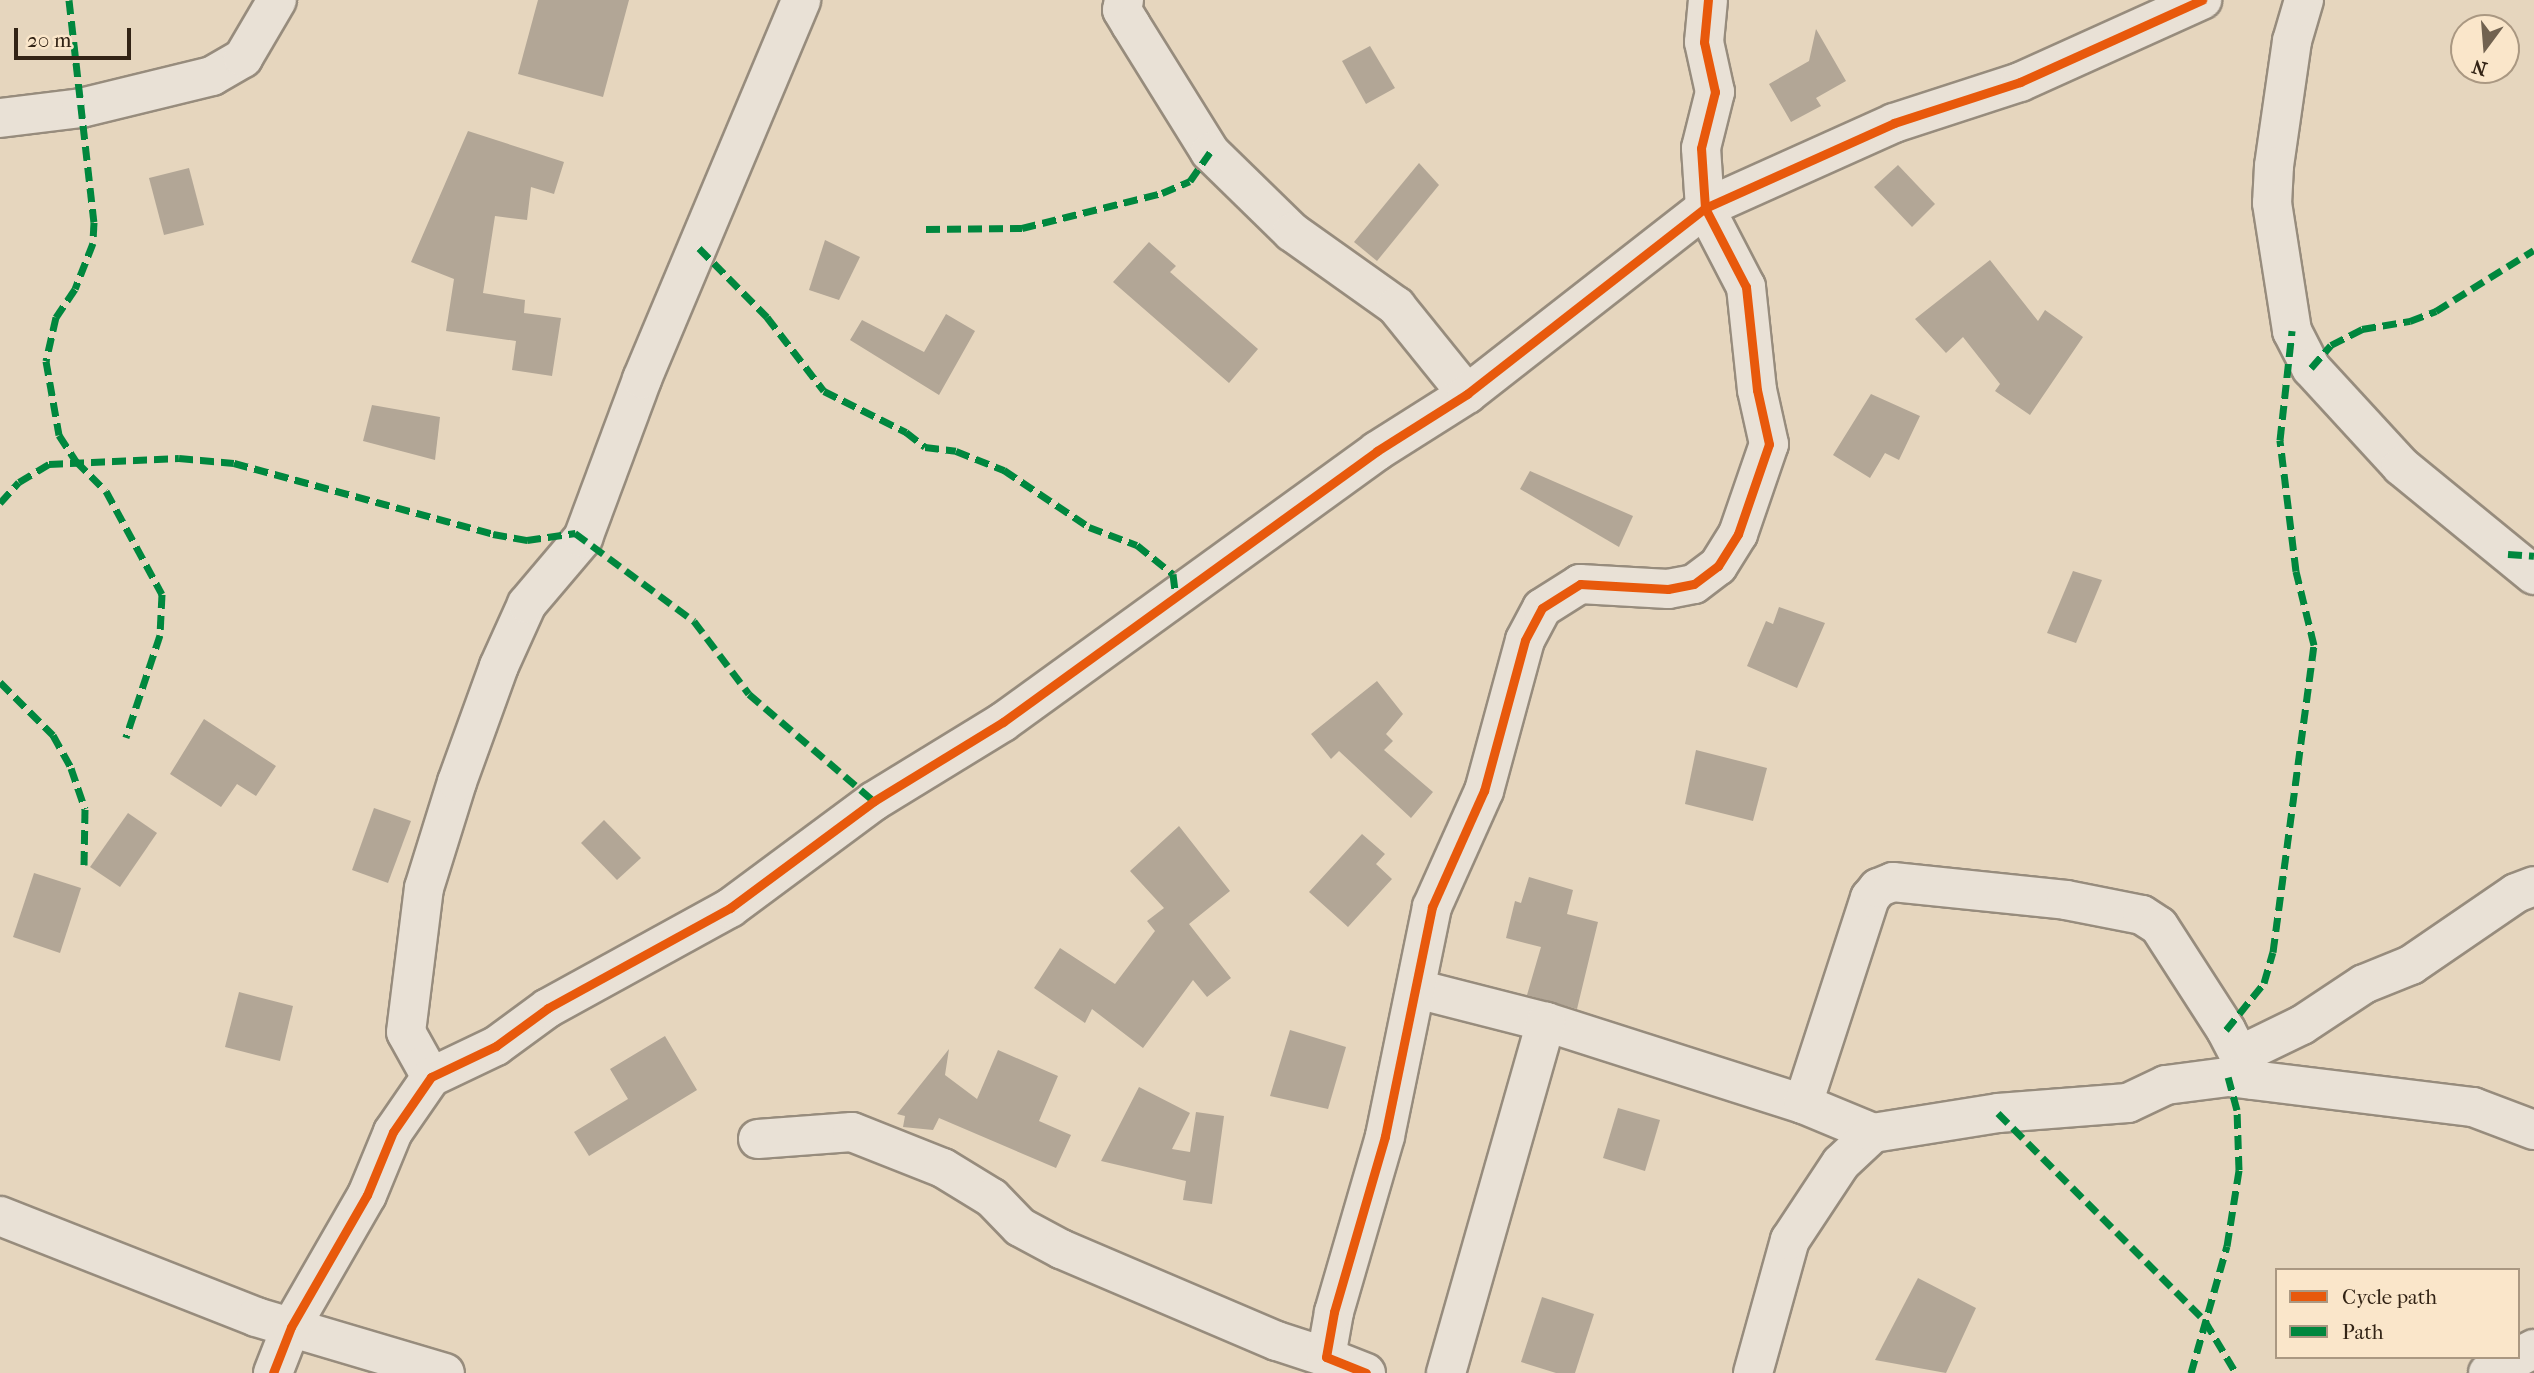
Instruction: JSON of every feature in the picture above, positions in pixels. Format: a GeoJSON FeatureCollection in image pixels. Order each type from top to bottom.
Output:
{"type":"FeatureCollection","features":[{"type":"Feature","properties":{"kind":"street"},"geometry":{"type":"LineString","coordinates":[[0,118],[80,108],[212,76],[243,58],[277,0]]}},
{"type":"Feature","properties":{"kind":"street"},"geometry":{"type":"LineString","coordinates":[[431,1077],[406,1032],[424,888],[457,782],[499,666],[527,604],[583,538],[642,379],[802,0]]}},
{"type":"Feature","properties":{"kind":"street"},"geometry":{"type":"LineString","coordinates":[[1124,0],[1122,10],[1130,25],[1210,152],[1292,232],[1396,306],[1467,394]]}},
{"type":"Feature","properties":{"kind":"street"},"geometry":{"type":"LineString","coordinates":[[1325,1357],[1348,1257],[1385,1136],[1432,907],[1484,791],[1525,640],[1542,608],[1580,583],[1668,589],[1693,584],[1718,566],[1738,534],[1763,463],[1769,432],[1757,390],[1746,287],[1705,208],[1701,148],[1715,92],[1704,42],[1708,0]]}},
{"type":"Feature","properties":{"kind":"street"},"geometry":{"type":"LineString","coordinates":[[273,1373],[291,1327],[367,1195],[393,1132],[431,1077],[496,1046],[548,1008],[730,908],[814,843],[1003,722],[1377,451],[1467,394],[1705,208],[1894,123],[2020,82],[2202,0]]}},
{"type":"Feature","properties":{"kind":"street"},"geometry":{"type":"LineString","coordinates":[[2304,0],[2288,63],[2274,166],[2275,229],[2292,331],[2311,368],[2401,466],[2534,575]]}},
{"type":"Feature","properties":{"kind":"street"},"geometry":{"type":"LineString","coordinates":[[1803,1104],[1870,898],[1878,888],[1893,882],[2066,900],[2142,915],[2159,926],[2246,1068],[2473,1107],[2534,1130]]}},
{"type":"Feature","properties":{"kind":"street"},"geometry":{"type":"LineString","coordinates":[[1417,989],[1546,1022],[1803,1104],[1873,1133],[1998,1113],[2128,1103],[2166,1085],[2228,1077],[2246,1068],[2302,1024],[2364,984],[2411,965],[2486,913],[2534,886]]}},
{"type":"Feature","properties":{"kind":"street"},"geometry":{"type":"LineString","coordinates":[[1446,1373],[1546,1022]]}},
{"type":"Feature","properties":{"kind":"street"},"geometry":{"type":"LineString","coordinates":[[758,1139],[817,1131],[852,1132],[943,1168],[992,1198],[1020,1227],[1061,1249],[1277,1341],[1366,1373]]}},
{"type":"Feature","properties":{"kind":"street"},"geometry":{"type":"LineString","coordinates":[[1753,1373],[1790,1240],[1808,1207],[1841,1163],[1873,1133]]}},
{"type":"Feature","properties":{"kind":"street"},"geometry":{"type":"LineString","coordinates":[[0,1216],[291,1327],[445,1373]]}},
{"type":"Feature","properties":{"kind":"street"},"geometry":{"type":"LineString","coordinates":[[2488,1373],[2515,1359]]}},
{"type":"Feature","properties":{"kind":"building"},"geometry":{"type":"Polygon","coordinates":[[[538,0],[629,0],[603,97],[518,74],[538,0]]]}},
{"type":"Feature","properties":{"kind":"building"},"geometry":{"type":"Polygon","coordinates":[[[1816,29],[1846,81],[1816,98],[1821,106],[1791,122],[1769,84],[1809,61],[1816,29]]]}},
{"type":"Feature","properties":{"kind":"building"},"geometry":{"type":"Polygon","coordinates":[[[1370,46],[1395,88],[1366,104],[1342,61],[1370,46]]]}},
{"type":"Feature","properties":{"kind":"building"},"geometry":{"type":"Polygon","coordinates":[[[468,131],[564,162],[554,194],[531,187],[527,220],[495,216],[483,293],[525,300],[524,313],[561,318],[552,376],[512,370],[516,341],[446,331],[454,279],[411,262],[468,131]]]}},
{"type":"Feature","properties":{"kind":"building"},"geometry":{"type":"Polygon","coordinates":[[[1419,163],[1439,185],[1377,261],[1354,242],[1419,163]]]}},
{"type":"Feature","properties":{"kind":"building"},"geometry":{"type":"Polygon","coordinates":[[[1898,165],[1935,204],[1912,227],[1874,187],[1898,165]]]}},
{"type":"Feature","properties":{"kind":"building"},"geometry":{"type":"Polygon","coordinates":[[[189,168],[204,225],[164,235],[149,178],[189,168]]]}},
{"type":"Feature","properties":{"kind":"building"},"geometry":{"type":"Polygon","coordinates":[[[825,240],[860,257],[839,300],[809,290],[825,240]]]}},
{"type":"Feature","properties":{"kind":"building"},"geometry":{"type":"Polygon","coordinates":[[[1149,242],[1176,266],[1170,272],[1258,349],[1229,383],[1113,282],[1149,242]]]}},
{"type":"Feature","properties":{"kind":"building"},"geometry":{"type":"Polygon","coordinates":[[[1990,260],[2038,321],[2045,310],[2083,337],[2030,415],[1995,391],[2000,384],[1963,337],[1946,353],[1915,319],[1990,260]]]}},
{"type":"Feature","properties":{"kind":"building"},"geometry":{"type":"Polygon","coordinates":[[[946,314],[975,331],[939,395],[850,340],[862,320],[924,352],[946,314]]]}},
{"type":"Feature","properties":{"kind":"building"},"geometry":{"type":"Polygon","coordinates":[[[1871,394],[1920,416],[1899,460],[1885,453],[1870,478],[1833,455],[1871,394]]]}},
{"type":"Feature","properties":{"kind":"building"},"geometry":{"type":"Polygon","coordinates":[[[372,405],[440,417],[435,460],[363,441],[372,405]]]}},
{"type":"Feature","properties":{"kind":"building"},"geometry":{"type":"Polygon","coordinates":[[[1530,471],[1633,516],[1619,547],[1520,489],[1530,471]]]}},
{"type":"Feature","properties":{"kind":"building"},"geometry":{"type":"Polygon","coordinates":[[[2073,571],[2102,580],[2076,643],[2047,633],[2073,571]]]}},
{"type":"Feature","properties":{"kind":"building"},"geometry":{"type":"Polygon","coordinates":[[[1779,607],[1825,623],[1797,688],[1747,666],[1766,621],[1773,624],[1779,607]]]}},
{"type":"Feature","properties":{"kind":"building"},"geometry":{"type":"Polygon","coordinates":[[[1377,681],[1403,714],[1386,734],[1393,741],[1384,750],[1433,792],[1411,818],[1339,751],[1331,759],[1311,734],[1377,681]]]}},
{"type":"Feature","properties":{"kind":"building"},"geometry":{"type":"Polygon","coordinates":[[[204,719],[276,766],[256,796],[237,784],[221,807],[170,774],[204,719]]]}},
{"type":"Feature","properties":{"kind":"building"},"geometry":{"type":"Polygon","coordinates":[[[1696,750],[1767,768],[1753,821],[1685,804],[1696,750]]]}},
{"type":"Feature","properties":{"kind":"building"},"geometry":{"type":"Polygon","coordinates":[[[374,808],[411,821],[388,883],[352,870],[374,808]]]}},
{"type":"Feature","properties":{"kind":"building"},"geometry":{"type":"Polygon","coordinates":[[[128,813],[157,833],[120,887],[90,867],[128,813]]]}},
{"type":"Feature","properties":{"kind":"building"},"geometry":{"type":"Polygon","coordinates":[[[604,820],[641,858],[617,880],[581,843],[604,820]]]}},
{"type":"Feature","properties":{"kind":"building"},"geometry":{"type":"Polygon","coordinates":[[[1179,826],[1230,891],[1189,924],[1231,978],[1207,997],[1193,980],[1143,1048],[1092,1009],[1085,1023],[1034,988],[1060,948],[1115,984],[1155,931],[1147,921],[1164,908],[1130,871],[1179,826]]]}},
{"type":"Feature","properties":{"kind":"building"},"geometry":{"type":"Polygon","coordinates":[[[1362,834],[1385,854],[1376,864],[1392,879],[1348,927],[1309,892],[1362,834]]]}},
{"type":"Feature","properties":{"kind":"building"},"geometry":{"type":"Polygon","coordinates":[[[34,873],[81,888],[60,953],[13,937],[34,873]]]}},
{"type":"Feature","properties":{"kind":"building"},"geometry":{"type":"Polygon","coordinates":[[[1529,877],[1573,890],[1567,914],[1598,922],[1577,1009],[1527,995],[1541,947],[1506,938],[1515,901],[1521,903],[1529,877]]]}},
{"type":"Feature","properties":{"kind":"building"},"geometry":{"type":"Polygon","coordinates":[[[239,992],[293,1006],[280,1061],[225,1047],[239,992]]]}},
{"type":"Feature","properties":{"kind":"building"},"geometry":{"type":"Polygon","coordinates":[[[1290,1030],[1346,1047],[1328,1109],[1270,1096],[1290,1030]]]}},
{"type":"Feature","properties":{"kind":"building"},"geometry":{"type":"Polygon","coordinates":[[[665,1036],[697,1090],[589,1156],[574,1132],[628,1099],[610,1069],[665,1036]]]}},
{"type":"Feature","properties":{"kind":"building"},"geometry":{"type":"Polygon","coordinates":[[[949,1049],[945,1075],[977,1099],[998,1050],[1058,1076],[1039,1121],[1071,1135],[1056,1168],[939,1118],[933,1130],[903,1127],[905,1116],[897,1114],[949,1049]]]}},
{"type":"Feature","properties":{"kind":"building"},"geometry":{"type":"Polygon","coordinates":[[[1139,1087],[1190,1113],[1172,1149],[1190,1152],[1196,1112],[1224,1116],[1212,1204],[1183,1200],[1186,1181],[1101,1161],[1139,1087]]]}},
{"type":"Feature","properties":{"kind":"building"},"geometry":{"type":"Polygon","coordinates":[[[1618,1108],[1660,1120],[1645,1171],[1603,1158],[1618,1108]]]}},
{"type":"Feature","properties":{"kind":"building"},"geometry":{"type":"Polygon","coordinates":[[[1918,1278],[1976,1308],[1946,1373],[1875,1360],[1918,1278]]]}},
{"type":"Feature","properties":{"kind":"building"},"geometry":{"type":"Polygon","coordinates":[[[1542,1297],[1594,1314],[1575,1373],[1556,1373],[1521,1362],[1542,1297]]]}},
{"type":"Feature","properties":{"kind":"marked path"},"geometry":{"type":"LineString","coordinates":[[69,0],[94,222],[93,243],[75,289],[56,317],[46,361],[59,435],[76,461],[106,491],[162,594],[160,635],[126,737]]}},
{"type":"Feature","properties":{"kind":"marked path"},"geometry":{"type":"LineString","coordinates":[[926,229],[1022,228],[1162,193],[1190,181],[1210,152]]}},
{"type":"Feature","properties":{"kind":"marked path"},"geometry":{"type":"LineString","coordinates":[[699,248],[767,317],[824,391],[906,432],[925,447],[956,451],[1004,470],[1089,527],[1137,545],[1173,574],[1176,599]]}},
{"type":"Feature","properties":{"kind":"marked path"},"geometry":{"type":"LineString","coordinates":[[2311,368],[2331,345],[2362,329],[2410,321],[2436,311],[2534,250]]}},
{"type":"Feature","properties":{"kind":"marked path"},"geometry":{"type":"LineString","coordinates":[[2226,1030],[2264,983],[2273,952],[2314,645],[2296,571],[2280,440],[2292,331]]}},
{"type":"Feature","properties":{"kind":"marked path"},"geometry":{"type":"LineString","coordinates":[[0,503],[19,482],[49,464],[179,458],[234,463],[493,534],[527,540],[575,533],[694,621],[749,694],[874,801]]}},
{"type":"Feature","properties":{"kind":"marked path"},"geometry":{"type":"LineString","coordinates":[[2508,554],[2534,556]]}},
{"type":"Feature","properties":{"kind":"marked path"},"geometry":{"type":"LineString","coordinates":[[0,682],[53,735],[71,768],[85,809],[84,865]]}},
{"type":"Feature","properties":{"kind":"marked path"},"geometry":{"type":"LineString","coordinates":[[2191,1373],[2227,1246],[2239,1170],[2237,1110],[2228,1077]]}},
{"type":"Feature","properties":{"kind":"marked path"},"geometry":{"type":"LineString","coordinates":[[1998,1113],[2205,1321],[2236,1373]]}},
{"type":"Feature","properties":{"kind":"cycle path"},"geometry":{"type":"LineString","coordinates":[[1366,1373],[1326,1357],[1334,1312],[1385,1136],[1432,907],[1484,791],[1525,640],[1542,608],[1580,584],[1668,589],[1694,584],[1718,566],[1738,534],[1769,444],[1757,390],[1746,287],[1705,208],[1701,148],[1715,92],[1704,42],[1708,0]]}},
{"type":"Feature","properties":{"kind":"cycle path"},"geometry":{"type":"LineString","coordinates":[[273,1373],[291,1327],[367,1195],[393,1132],[431,1077],[496,1046],[548,1008],[730,908],[874,801],[1003,722],[1377,451],[1467,394],[1705,208],[1894,123],[2020,82],[2202,0]]}}]}
